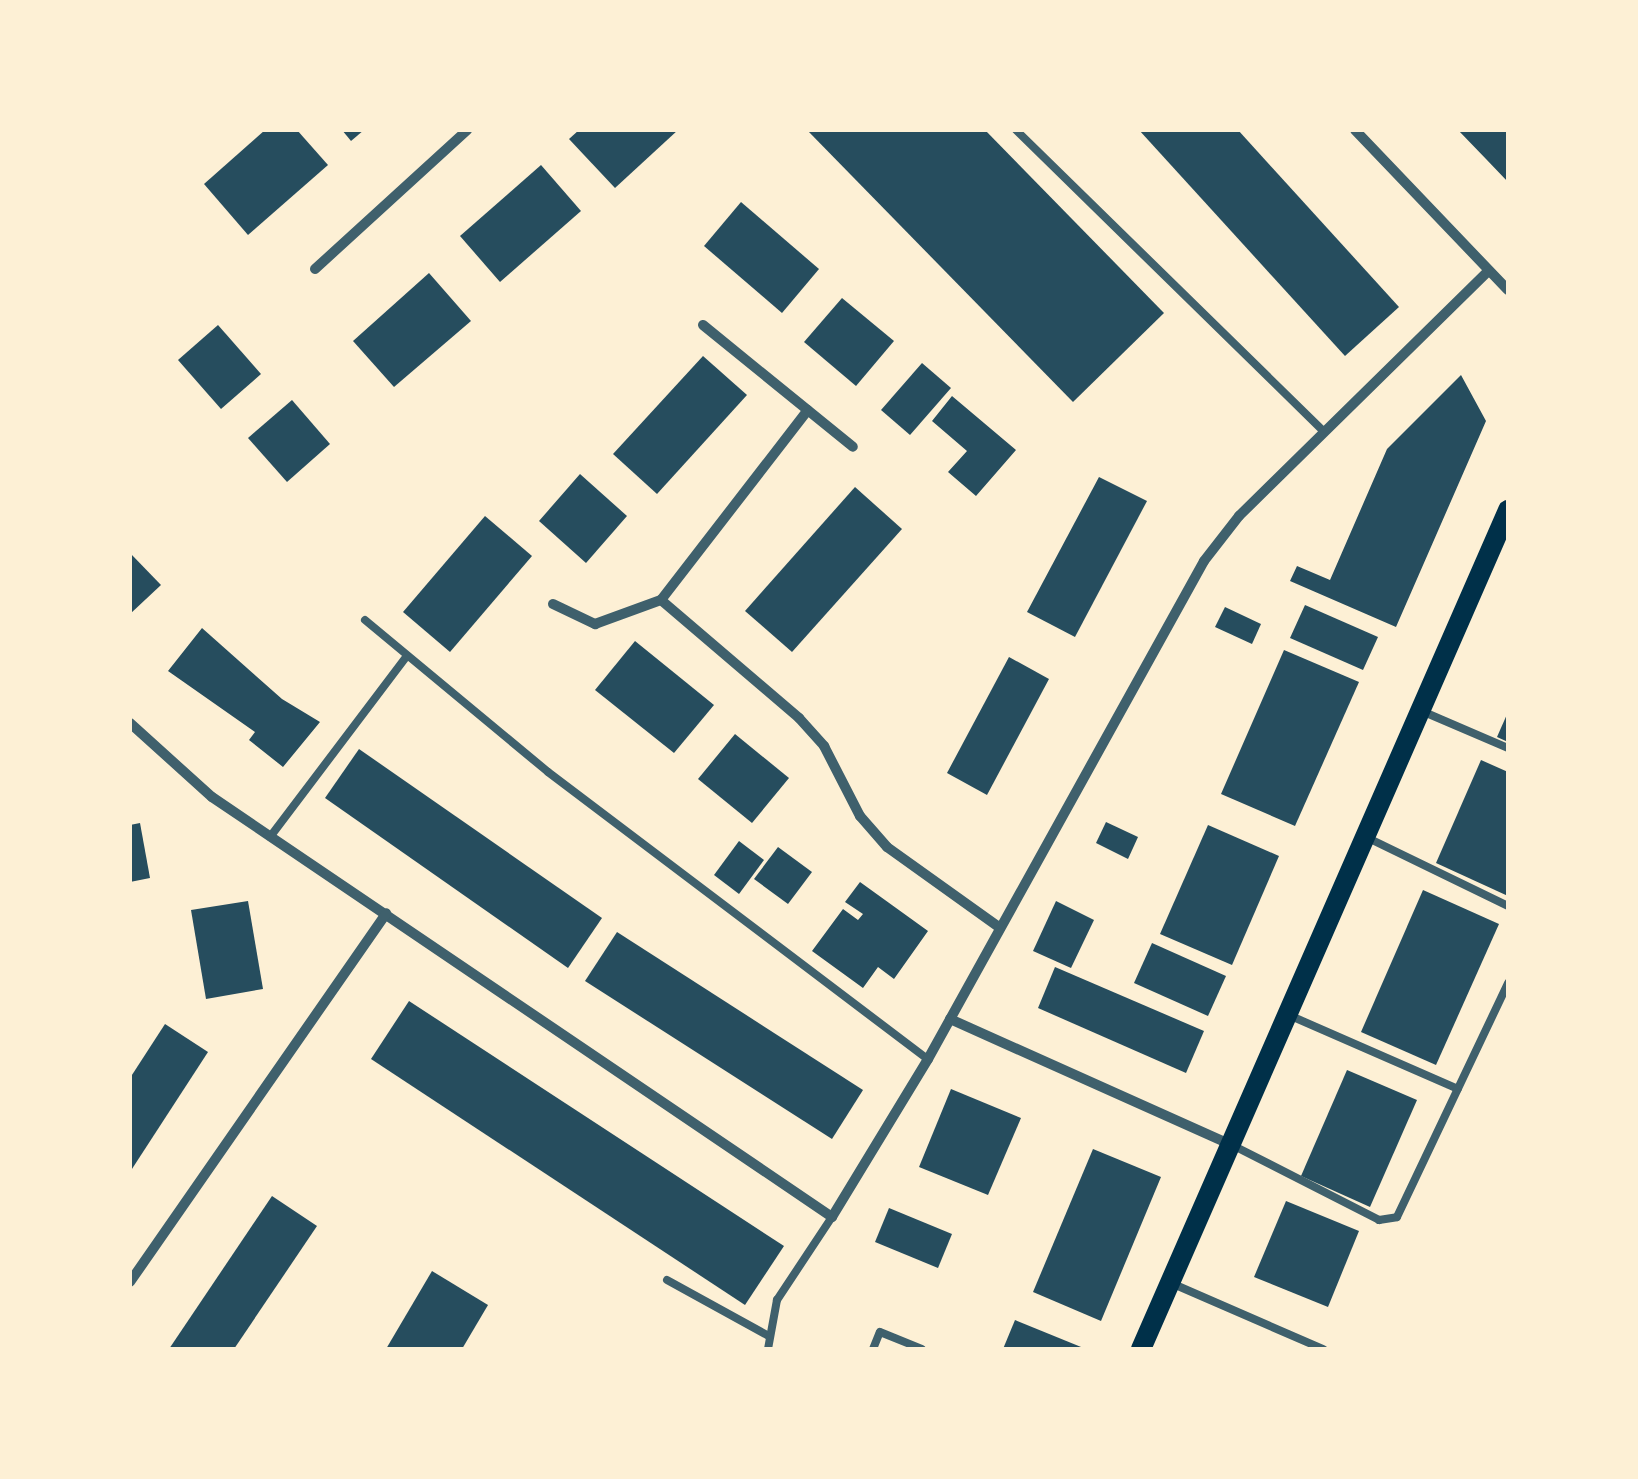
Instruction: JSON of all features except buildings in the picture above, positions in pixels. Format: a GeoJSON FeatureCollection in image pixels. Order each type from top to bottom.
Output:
{"type":"FeatureCollection","features":[{"type":"Feature","properties":{"kind":"main road"},"geometry":{"type":"LineString","coordinates":[[1141,1349],[1420,710],[1502,542],[1508,510]]}},
{"type":"Feature","properties":{"kind":"street"},"geometry":{"type":"LineString","coordinates":[[315,269],[467,130]]}},
{"type":"Feature","properties":{"kind":"street"},"geometry":{"type":"LineString","coordinates":[[1355,130],[1508,290]]}},
{"type":"Feature","properties":{"kind":"street"},"geometry":{"type":"LineString","coordinates":[[130,723],[212,797],[832,1217],[928,1059],[1204,561],[1239,516],[1488,271]]}},
{"type":"Feature","properties":{"kind":"street"},"geometry":{"type":"LineString","coordinates":[[703,325],[853,447]]}},
{"type":"Feature","properties":{"kind":"street"},"geometry":{"type":"LineString","coordinates":[[554,604],[573,619],[595,624],[661,600],[808,410]]}},
{"type":"Feature","properties":{"kind":"street"},"geometry":{"type":"LineString","coordinates":[[661,600],[799,718],[824,746],[860,816],[888,847],[1000,928]]}},
{"type":"Feature","properties":{"kind":"street"},"geometry":{"type":"LineString","coordinates":[[130,1282],[386,912]]}},
{"type":"Feature","properties":{"kind":"street"},"geometry":{"type":"LineString","coordinates":[[950,1019],[1229,1144]]}},
{"type":"Feature","properties":{"kind":"lane"},"geometry":{"type":"LineString","coordinates":[[1016,130],[1324,432]]}},
{"type":"Feature","properties":{"kind":"lane"},"geometry":{"type":"LineString","coordinates":[[365,620],[548,772],[928,1059]]}},
{"type":"Feature","properties":{"kind":"lane"},"geometry":{"type":"LineString","coordinates":[[270,837],[407,656]]}},
{"type":"Feature","properties":{"kind":"lane"},"geometry":{"type":"LineString","coordinates":[[1420,710],[1508,748]]}},
{"type":"Feature","properties":{"kind":"lane"},"geometry":{"type":"LineString","coordinates":[[1364,836],[1508,906]]}},
{"type":"Feature","properties":{"kind":"lane"},"geometry":{"type":"LineString","coordinates":[[1229,1144],[1390,1220],[1397,1217],[1508,983]]}},
{"type":"Feature","properties":{"kind":"lane"},"geometry":{"type":"LineString","coordinates":[[1287,1014],[1458,1089]]}},
{"type":"Feature","properties":{"kind":"lane"},"geometry":{"type":"LineString","coordinates":[[768,1349],[768,1336],[798,1260],[832,1217]]}},
{"type":"Feature","properties":{"kind":"lane"},"geometry":{"type":"LineString","coordinates":[[667,1280],[768,1336]]}},
{"type":"Feature","properties":{"kind":"lane"},"geometry":{"type":"LineString","coordinates":[[1171,1282],[1323,1349]]}},
{"type":"Feature","properties":{"kind":"lane"},"geometry":{"type":"LineString","coordinates":[[873,1349],[880,1332],[922,1349]]}}]}
